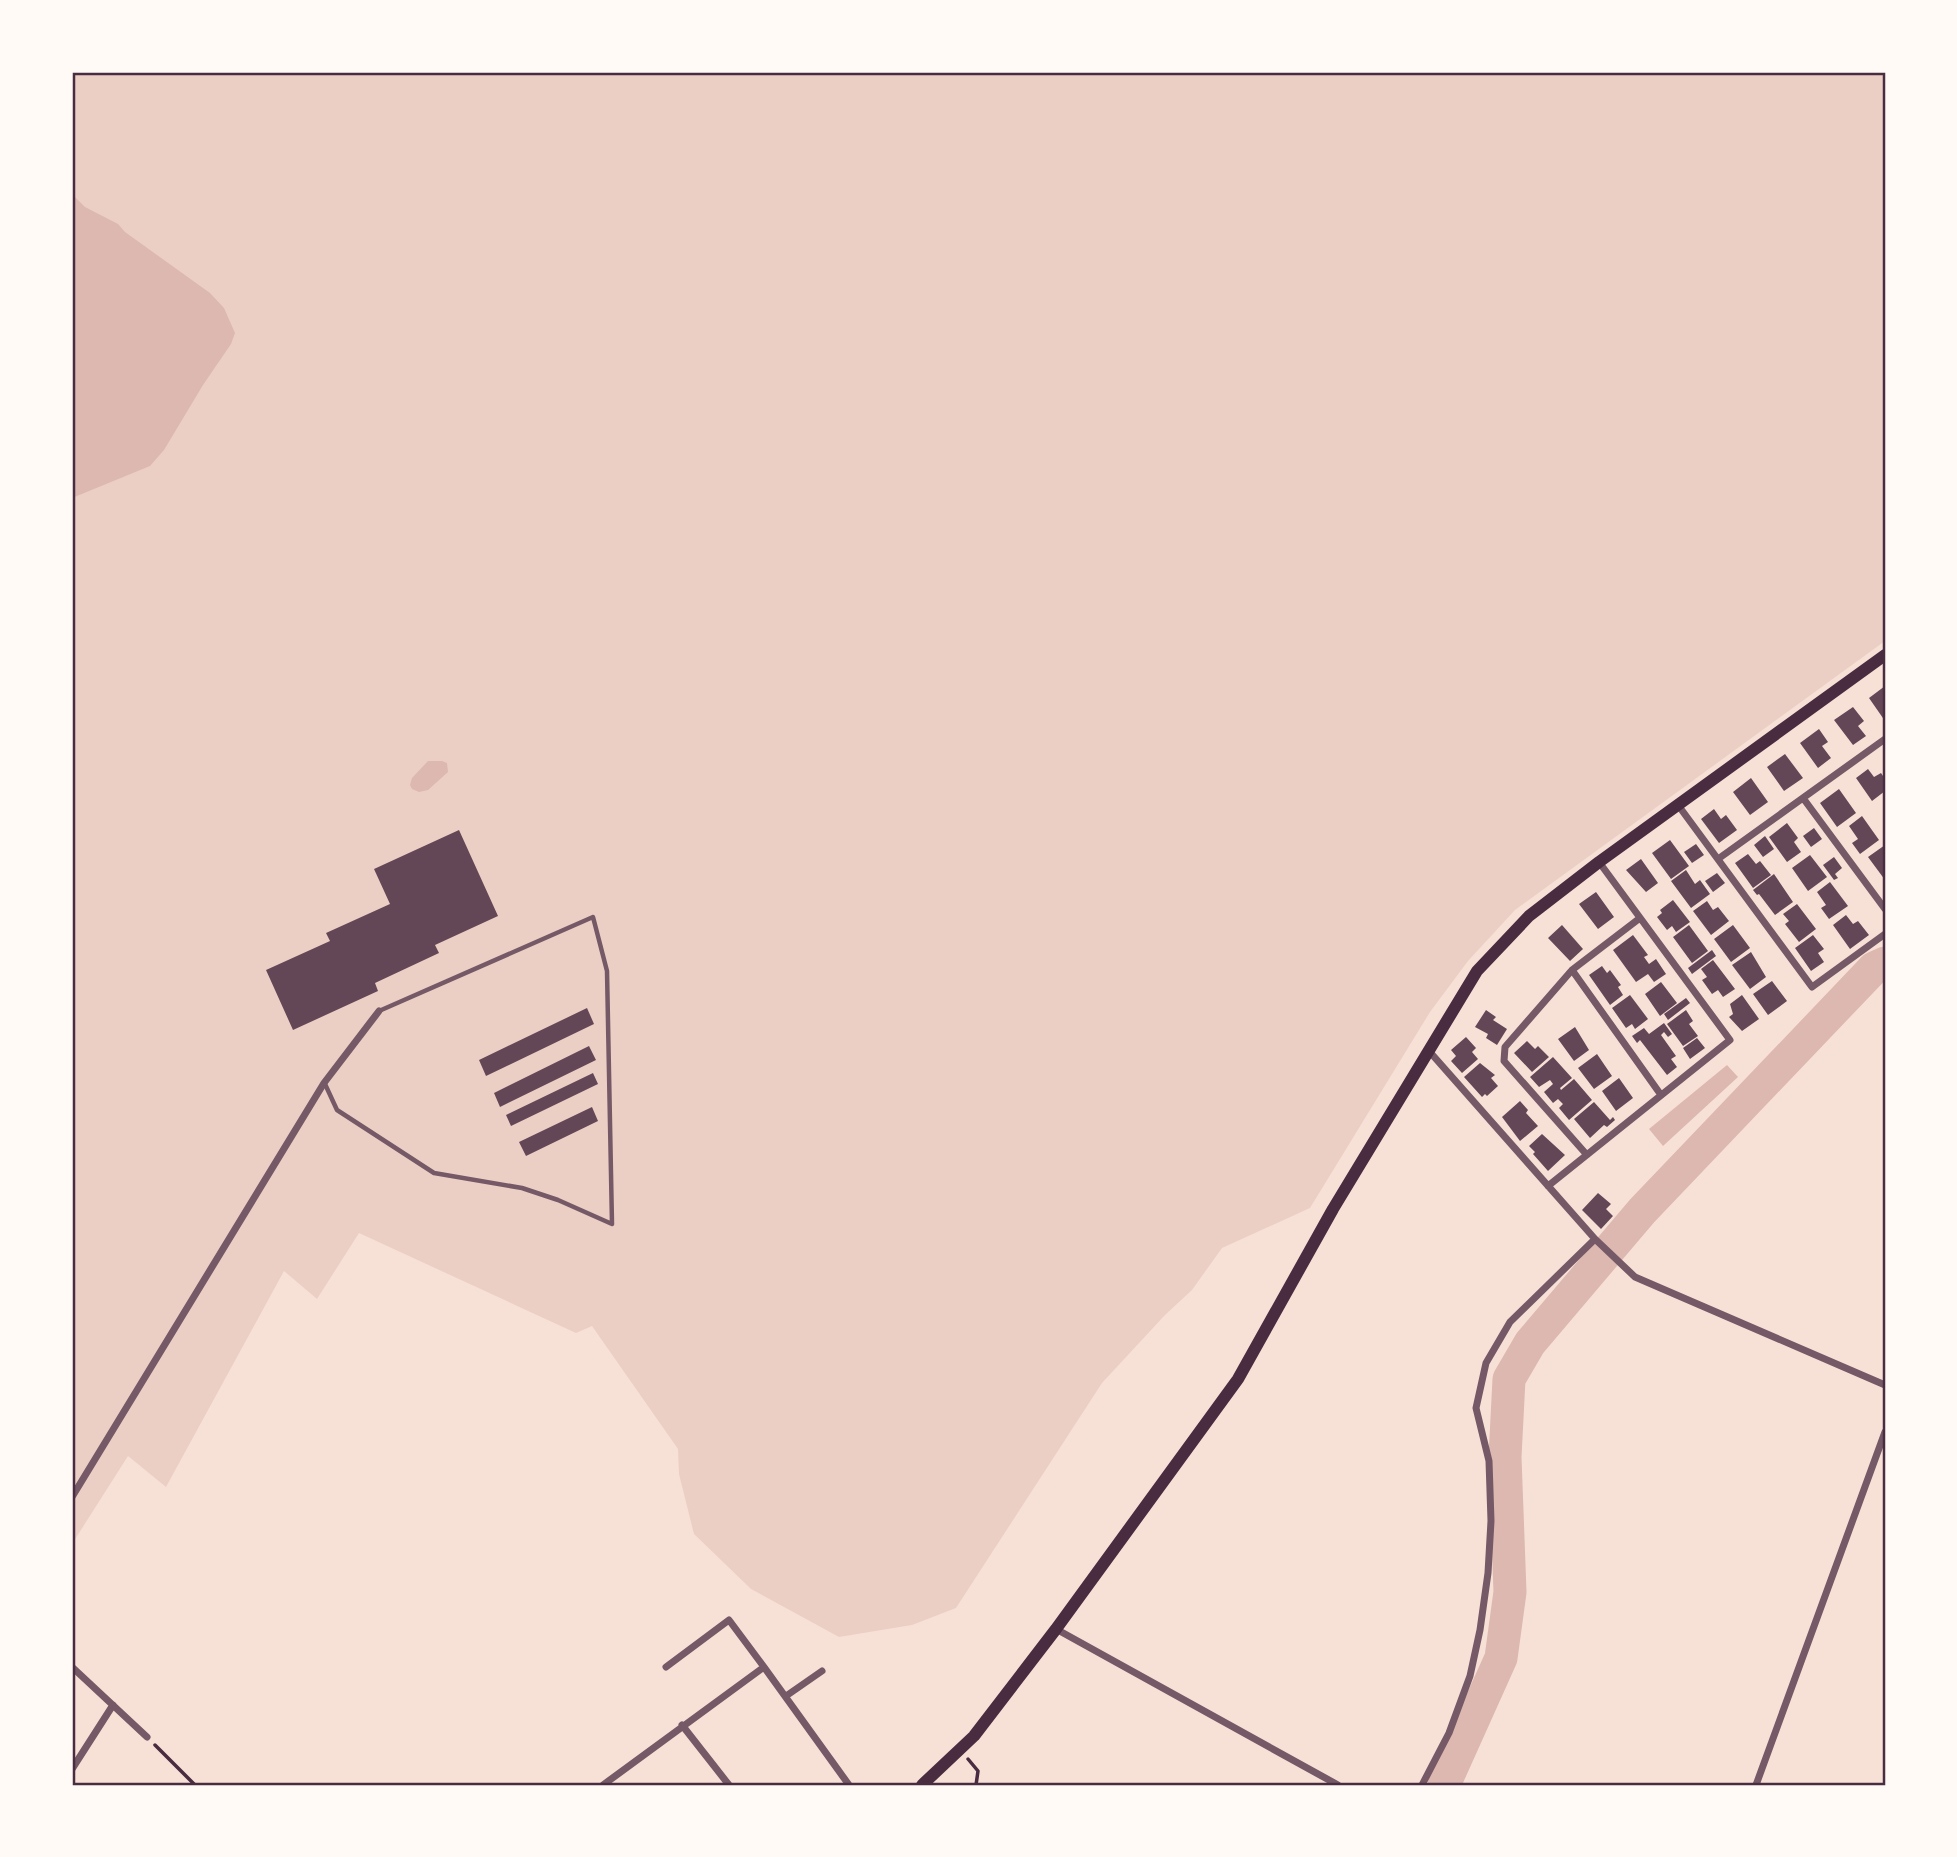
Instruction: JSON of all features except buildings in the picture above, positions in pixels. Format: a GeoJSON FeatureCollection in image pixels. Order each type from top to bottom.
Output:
{"type":"FeatureCollection","features":[{"type":"Feature","properties":{"kind":"main road"},"geometry":{"type":"LineString","coordinates":[[922,1785],[974,1736],[1056,1629],[1238,1379],[1333,1209],[1477,971],[1529,916],[1598,862],[1885,655]]}},
{"type":"Feature","properties":{"kind":"street"},"geometry":{"type":"LineString","coordinates":[[1718,859],[1885,738]]}},
{"type":"Feature","properties":{"kind":"street"},"geometry":{"type":"LineString","coordinates":[[1803,798],[1885,909]]}},
{"type":"Feature","properties":{"kind":"street"},"geometry":{"type":"LineString","coordinates":[[1678,805],[1812,987],[1885,934]]}},
{"type":"Feature","properties":{"kind":"street"},"geometry":{"type":"LineString","coordinates":[[1548,1186],[1730,1040],[1598,862]]}},
{"type":"Feature","properties":{"kind":"street"},"geometry":{"type":"LineString","coordinates":[[1587,1155],[1504,1061],[1505,1047],[1573,970],[1640,918]]}},
{"type":"Feature","properties":{"kind":"street"},"geometry":{"type":"LineString","coordinates":[[1573,970],[1661,1095]]}},
{"type":"Feature","properties":{"kind":"street"},"geometry":{"type":"LineString","coordinates":[[72,1497],[324,1083],[379,1011]]}},
{"type":"Feature","properties":{"kind":"street"},"geometry":{"type":"LineString","coordinates":[[1429,1052],[1597,1240],[1635,1276],[1885,1385]]}},
{"type":"Feature","properties":{"kind":"street"},"geometry":{"type":"LineString","coordinates":[[1422,1785],[1453,1722],[1470,1676],[1482,1618],[1491,1521],[1489,1461],[1476,1408],[1486,1363],[1510,1322],[1597,1240]]}},
{"type":"Feature","properties":{"kind":"street"},"geometry":{"type":"LineString","coordinates":[[1756,1785],[1885,1432]]}},
{"type":"Feature","properties":{"kind":"street"},"geometry":{"type":"LineString","coordinates":[[666,1667],[729,1620],[849,1785]]}},
{"type":"Feature","properties":{"kind":"street"},"geometry":{"type":"LineString","coordinates":[[1056,1629],[1338,1785]]}},
{"type":"Feature","properties":{"kind":"street"},"geometry":{"type":"LineString","coordinates":[[72,1667],[147,1737]]}},
{"type":"Feature","properties":{"kind":"street"},"geometry":{"type":"LineString","coordinates":[[603,1785],[764,1667]]}},
{"type":"Feature","properties":{"kind":"street"},"geometry":{"type":"LineString","coordinates":[[786,1696],[822,1671]]}},
{"type":"Feature","properties":{"kind":"street"},"geometry":{"type":"LineString","coordinates":[[72,1769],[113,1705]]}},
{"type":"Feature","properties":{"kind":"street"},"geometry":{"type":"LineString","coordinates":[[682,1725],[729,1785]]}},
{"type":"Feature","properties":{"kind":"lane"},"geometry":{"type":"LineString","coordinates":[[324,1083],[337,1110],[434,1173],[522,1188],[558,1200],[612,1224],[607,971],[593,917],[379,1011]]}},
{"type":"Feature","properties":{"kind":"path"},"geometry":{"type":"LineString","coordinates":[[147,1737],[195,1785]]}},
{"type":"Feature","properties":{"kind":"path"},"geometry":{"type":"LineString","coordinates":[[960,1749],[978,1771],[976,1785]]}},
{"type":"Feature","properties":{"kind":"shaded area"},"geometry":{"type":"Polygon","coordinates":[[[72,72],[1885,72],[1885,641],[1515,910],[1468,961],[1430,1012],[1310,1208],[1222,1248],[1192,1290],[1102,1383],[956,1608],[912,1625],[839,1637],[751,1589],[694,1534],[679,1474],[678,1449],[592,1326],[576,1333],[359,1233],[317,1299],[284,1271],[166,1487],[128,1456],[72,1544],[72,72]]]}},
{"type":"Feature","properties":{"kind":"shaded area"},"geometry":{"type":"Polygon","coordinates":[[[72,194],[85,207],[118,224],[125,232],[210,293],[224,308],[235,333],[231,344],[164,450],[150,466],[72,498],[72,194]]]}},
{"type":"Feature","properties":{"kind":"shaded area"},"geometry":{"type":"Polygon","coordinates":[[[428,761],[447,763],[448,772],[428,790],[419,792],[410,785],[412,778],[428,761]]]}},
{"type":"Feature","properties":{"kind":"shaded area"},"geometry":{"type":"Polygon","coordinates":[[[1727,1065],[1738,1077],[1663,1146],[1649,1129],[1727,1065]]]}},
{"type":"Feature","properties":{"kind":"waterway"},"geometry":{"type":"LineString","coordinates":[[1444,1785],[1501,1658],[1510,1592],[1505,1457],[1509,1379],[1530,1343],[1642,1211],[1874,968],[1885,963]]}}]}
